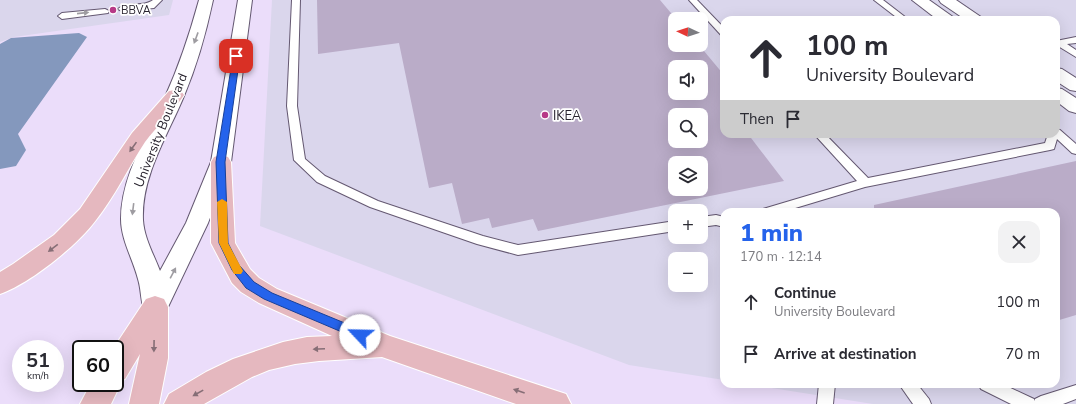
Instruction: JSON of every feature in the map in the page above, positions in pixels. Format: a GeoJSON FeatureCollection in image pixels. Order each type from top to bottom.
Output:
{"type":"FeatureCollection","features":[{"type":"Feature","properties":{"kind":"main road","name":"University Boulevard"},"geometry":{"type":"LineString","coordinates":[[144,404],[154,358],[155,307],[151,280],[134,234],[132,217],[136,184],[175,95],[201,25],[206,0]]}},
{"type":"Feature","properties":{"kind":"main road","name":"University Boulevard"},"geometry":{"type":"LineString","coordinates":[[124,356],[155,307],[197,223],[220,162],[245,0]]}},
{"type":"Feature","properties":{"kind":"main road"},"geometry":{"type":"LineString","coordinates":[[919,0],[942,16]]}},
{"type":"Feature","properties":{"kind":"main road"},"geometry":{"type":"LineString","coordinates":[[946,0],[970,16]]}},
{"type":"Feature","properties":{"kind":"main road"},"geometry":{"type":"LineString","coordinates":[[1060,76],[1076,86]]}},
{"type":"Feature","properties":{"kind":"main road"},"geometry":{"type":"LineString","coordinates":[[0,284],[22,271],[62,241],[88,215],[139,137],[175,95]]}},
{"type":"Feature","properties":{"kind":"main road"},"geometry":{"type":"LineString","coordinates":[[1060,96],[1076,107]]}},
{"type":"Feature","properties":{"kind":"main road"},"geometry":{"type":"LineString","coordinates":[[220,162],[223,243],[241,276],[250,285],[268,296],[386,346],[556,404]]}},
{"type":"Feature","properties":{"kind":"main road"},"geometry":{"type":"LineString","coordinates":[[179,404],[212,384],[251,364],[284,353],[310,350],[386,346]]}},
{"type":"Feature","properties":{"kind":"main road"},"geometry":{"type":"LineString","coordinates":[[95,404],[102,392]]}},
{"type":"Feature","properties":{"kind":"lane"},"geometry":{"type":"LineString","coordinates":[[122,9],[151,6],[158,0]]}},
{"type":"Feature","properties":{"kind":"lane"},"geometry":{"type":"LineString","coordinates":[[296,0],[292,106],[300,160],[321,179],[374,204],[482,241],[518,250],[668,227]]}},
{"type":"Feature","properties":{"kind":"lane"},"geometry":{"type":"LineString","coordinates":[[693,0],[720,29]]}},
{"type":"Feature","properties":{"kind":"lane"},"geometry":{"type":"LineString","coordinates":[[878,0],[900,16]]}},
{"type":"Feature","properties":{"kind":"lane"},"geometry":{"type":"LineString","coordinates":[[62,16],[105,11]]}},
{"type":"Feature","properties":{"kind":"lane"},"geometry":{"type":"LineString","coordinates":[[1060,43],[1076,40]]}},
{"type":"Feature","properties":{"kind":"lane"},"geometry":{"type":"LineString","coordinates":[[1060,46],[1076,54]]}},
{"type":"Feature","properties":{"kind":"lane"},"geometry":{"type":"LineString","coordinates":[[1060,136],[1076,150]]}},
{"type":"Feature","properties":{"kind":"lane"},"geometry":{"type":"LineString","coordinates":[[823,138],[865,182]]}},
{"type":"Feature","properties":{"kind":"lane"},"geometry":{"type":"LineString","coordinates":[[780,208],[865,182],[1050,146],[1052,138]]}},
{"type":"Feature","properties":{"kind":"lane"},"geometry":{"type":"LineString","coordinates":[[708,221],[720,221]]}},
{"type":"Feature","properties":{"kind":"lane"},"geometry":{"type":"LineString","coordinates":[[824,404],[826,388]]}},
{"type":"Feature","properties":{"kind":"lane"},"geometry":{"type":"LineString","coordinates":[[910,388],[923,404]]}},
{"type":"Feature","properties":{"kind":"lane"},"geometry":{"type":"LineString","coordinates":[[994,388],[1028,404]]}},
{"type":"Feature","properties":{"kind":"lane"},"geometry":{"type":"LineString","coordinates":[[1041,404],[1076,392]]}},
{"type":"Feature","properties":{"kind":"shaded area"},"geometry":{"type":"Polygon","coordinates":[[[0,0],[173,0],[169,15],[14,37],[0,42],[0,0]]]}},
{"type":"Feature","properties":{"kind":"shaded area"},"geometry":{"type":"Polygon","coordinates":[[[272,0],[1076,0],[1076,404],[873,404],[772,388],[1060,388],[1060,208],[720,208],[720,379],[629,365],[260,226],[272,0]]]}},
{"type":"Feature","properties":{"kind":"water"},"geometry":{"type":"Polygon","coordinates":[[[79,33],[87,37],[18,134],[26,150],[16,166],[0,169],[0,44],[11,38],[79,33]]]}},
{"type":"Feature","properties":{"kind":"building","name":"IKEA"},"geometry":{"type":"Polygon","coordinates":[[[317,0],[660,0],[670,12],[668,12],[668,52],[705,52],[720,70],[720,138],[751,138],[784,181],[538,231],[533,219],[492,228],[489,218],[462,224],[452,183],[429,188],[399,43],[318,54],[317,0]]]}},
{"type":"Feature","properties":{"kind":"building"},"geometry":{"type":"Polygon","coordinates":[[[1076,161],[1076,315],[1060,320],[1060,208],[874,208],[874,205],[1076,161]]]}},
{"type":"Feature","properties":{"kind":"slow traffic"},"geometry":{"type":"LineString","coordinates":[[222,202],[223,243],[238,271]]}},
{"type":"Feature","properties":{"kind":"place","name":"BBVA"},"geometry":{"type":"Point","coordinates":[113,10]}},
{"type":"Feature","properties":{"kind":"place","name":"IKEA"},"geometry":{"type":"Point","coordinates":[545,115]}},
{"type":"Feature","properties":{"kind":"route"},"geometry":{"type":"LineString","coordinates":[[236,56],[220,162],[223,243],[241,276],[250,285],[268,296],[309,312],[360,335]]}}]}
